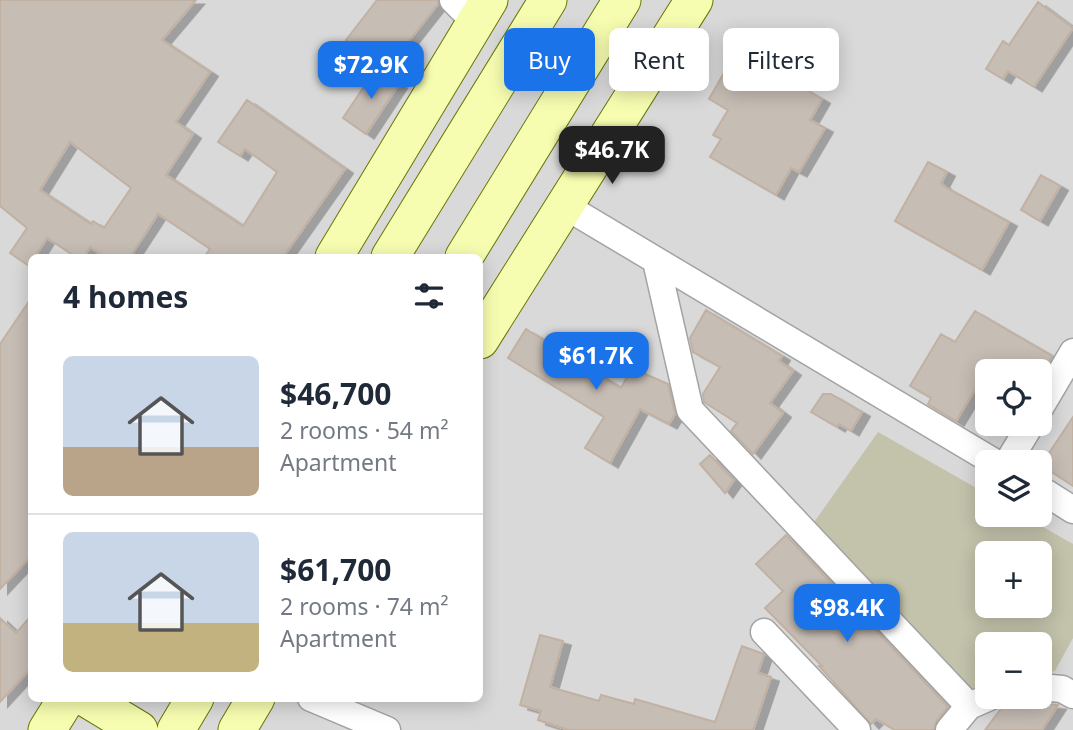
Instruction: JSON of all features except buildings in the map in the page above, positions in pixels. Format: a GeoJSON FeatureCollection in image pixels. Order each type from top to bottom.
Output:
{"type":"FeatureCollection","features":[{"type":"Feature","properties":{"kind":"street"},"geometry":{"type":"LineString","coordinates":[[392,254],[548,0]]}},
{"type":"Feature","properties":{"kind":"street"},"geometry":{"type":"LineString","coordinates":[[466,254],[622,0]]}},
{"type":"Feature","properties":{"kind":"street"},"geometry":{"type":"LineString","coordinates":[[483,335],[694,0]]}},
{"type":"Feature","properties":{"kind":"street"},"geometry":{"type":"LineString","coordinates":[[336,254],[472,7]]}},
{"type":"Feature","properties":{"kind":"street"},"geometry":{"type":"LineString","coordinates":[[565,206],[975,451]]}},
{"type":"Feature","properties":{"kind":"street"},"geometry":{"type":"LineString","coordinates":[[656,261],[690,410],[975,695]]}},
{"type":"Feature","properties":{"kind":"street"},"geometry":{"type":"LineString","coordinates":[[1052,388],[1073,352]]}},
{"type":"Feature","properties":{"kind":"street"},"geometry":{"type":"LineString","coordinates":[[1052,496],[1073,509]]}},
{"type":"Feature","properties":{"kind":"street"},"geometry":{"type":"LineString","coordinates":[[764,632],[858,730]]}},
{"type":"Feature","properties":{"kind":"street"},"geometry":{"type":"LineString","coordinates":[[1052,688],[1062,689],[1073,695]]}},
{"type":"Feature","properties":{"kind":"street"},"geometry":{"type":"LineString","coordinates":[[47,730],[64,702]]}},
{"type":"Feature","properties":{"kind":"street"},"geometry":{"type":"LineString","coordinates":[[176,730],[193,702]]}},
{"type":"Feature","properties":{"kind":"street"},"geometry":{"type":"LineString","coordinates":[[237,730],[254,702]]}},
{"type":"Feature","properties":{"kind":"street"},"geometry":{"type":"LineString","coordinates":[[320,702],[387,730]]}},
{"type":"Feature","properties":{"kind":"street"},"geometry":{"type":"LineString","coordinates":[[949,730],[975,706]]}},
{"type":"Feature","properties":{"kind":"shaded area"},"geometry":{"type":"Polygon","coordinates":[[[0,0],[1073,0],[1073,730],[0,730],[0,0]]]}},
{"type":"Feature","properties":{"kind":"shaded area"},"geometry":{"type":"Polygon","coordinates":[[[878,432],[975,487],[975,527],[1043,527],[1073,544],[1073,638],[1055,671],[1052,672],[1052,632],[975,632],[975,688],[967,690],[812,525],[878,432]]]}}]}
